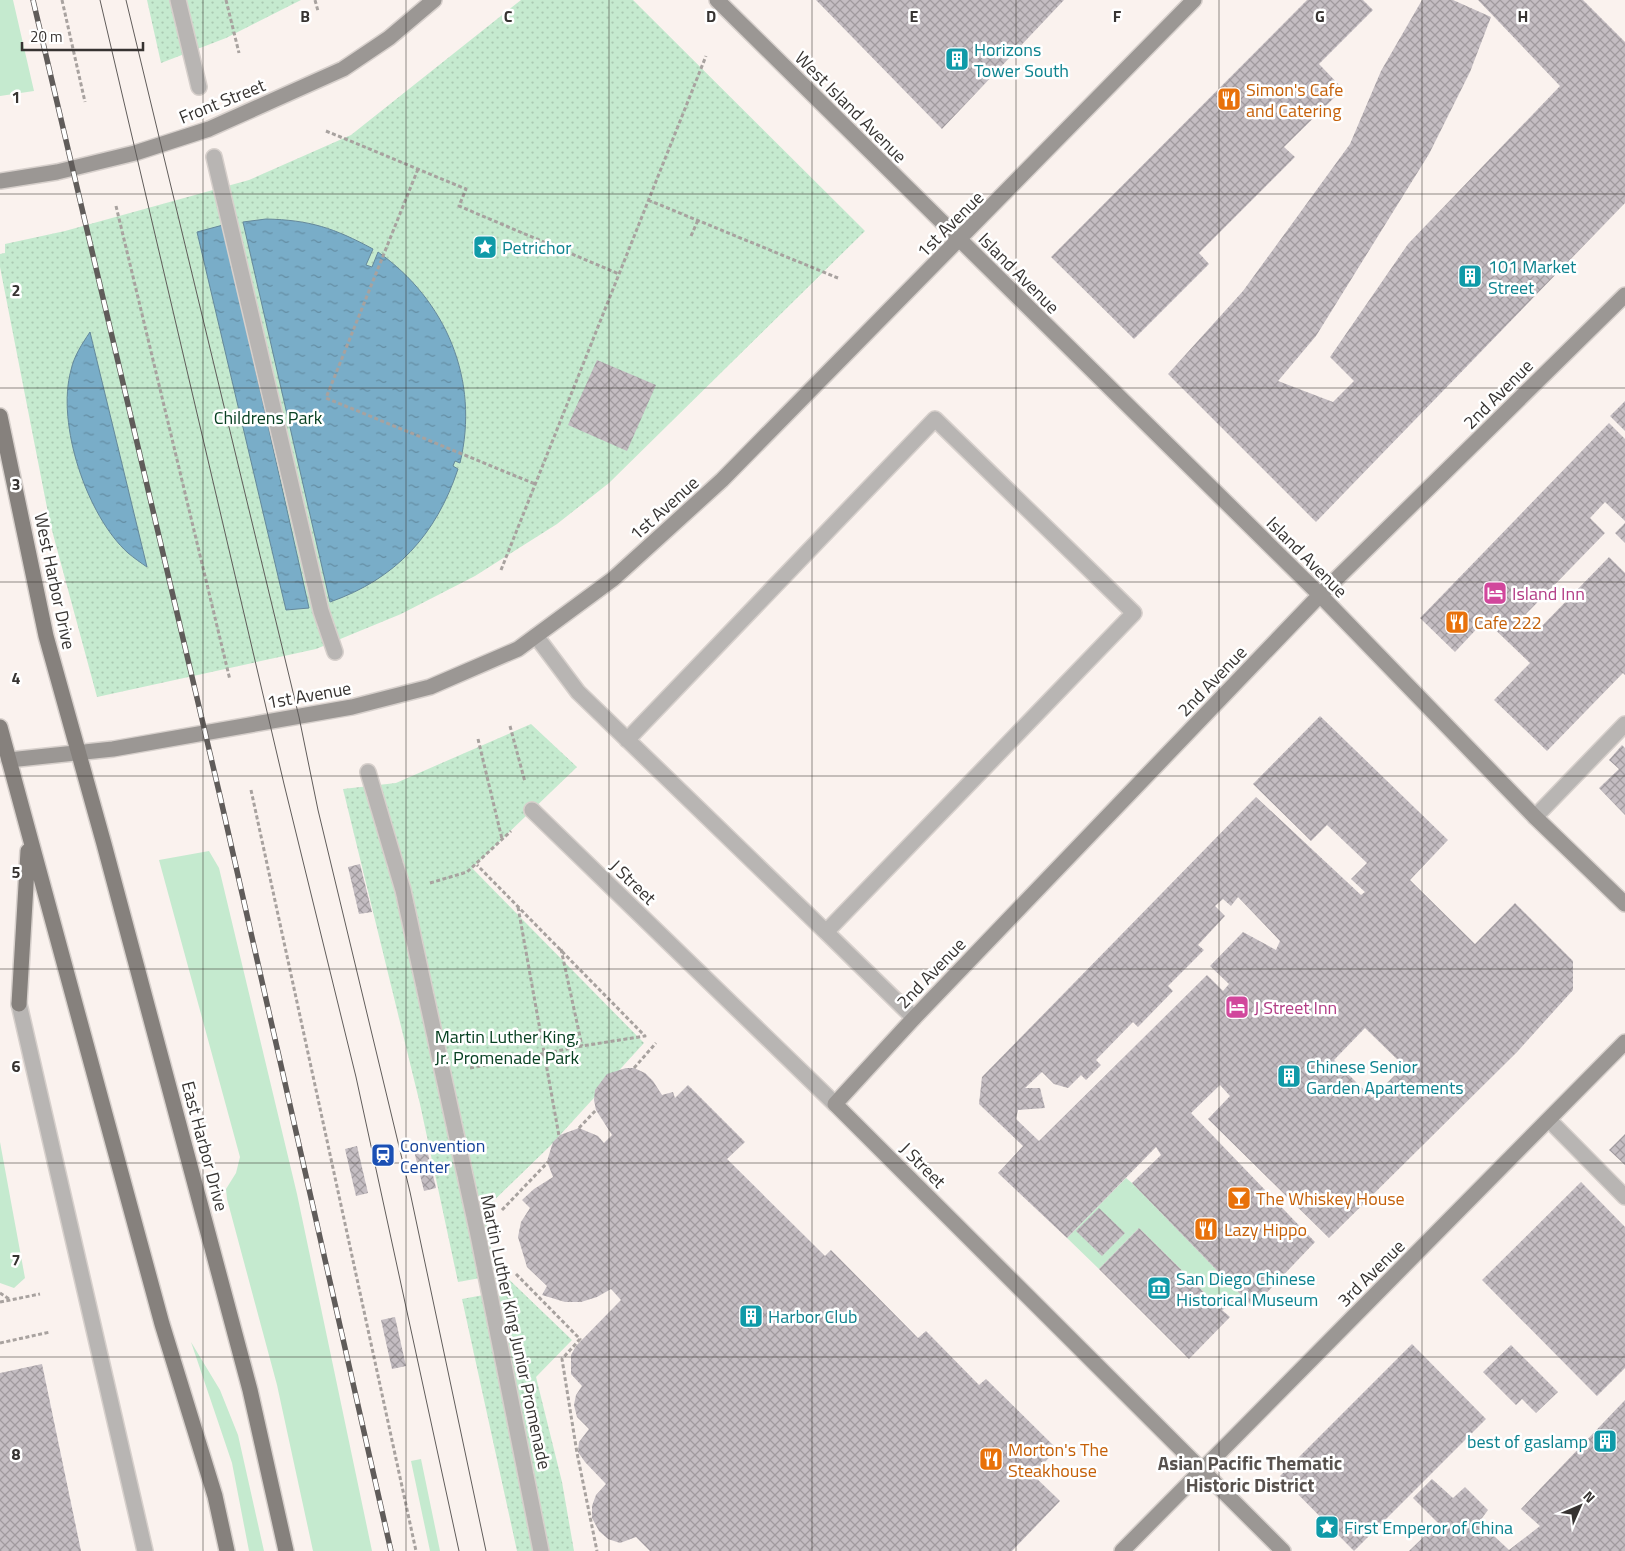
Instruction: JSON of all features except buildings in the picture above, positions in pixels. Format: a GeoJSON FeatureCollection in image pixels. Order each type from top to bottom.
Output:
{"type":"FeatureCollection","features":[{"type":"Feature","properties":{"kind":"main road","name":"West Harbor Drive"},"geometry":{"type":"LineString","coordinates":[[0,416],[46,636],[79,752]]}},
{"type":"Feature","properties":{"kind":"main road"},"geometry":{"type":"LineString","coordinates":[[0,728],[4,760],[22,812],[162,1324],[215,1496],[227,1551]]}},
{"type":"Feature","properties":{"kind":"main road","name":"East Harbor Drive"},"geometry":{"type":"LineString","coordinates":[[79,752],[250,1390],[286,1551]]}},
{"type":"Feature","properties":{"kind":"main road"},"geometry":{"type":"LineString","coordinates":[[19,1004],[29,837]]}},
{"type":"Feature","properties":{"kind":"street"},"geometry":{"type":"LineString","coordinates":[[178,0],[199,87]]}},
{"type":"Feature","properties":{"kind":"street","name":"Front Street"},"geometry":{"type":"LineString","coordinates":[[0,181],[90,164],[135,153],[208,129],[343,69],[390,38],[434,0]]}},
{"type":"Feature","properties":{"kind":"street","name":"West Island Avenue"},"geometry":{"type":"LineString","coordinates":[[717,0],[960,241]]}},
{"type":"Feature","properties":{"kind":"street","name":"1st Avenue"},"geometry":{"type":"LineString","coordinates":[[4,760],[140,744],[352,708],[430,687],[518,649],[613,579],[722,480],[960,241],[1194,0]]}},
{"type":"Feature","properties":{"kind":"street"},"geometry":{"type":"LineString","coordinates":[[214,157],[321,611],[334,652]]}},
{"type":"Feature","properties":{"kind":"street","name":"Island Avenue"},"geometry":{"type":"LineString","coordinates":[[960,241],[1320,595],[1534,817],[1625,904]]}},
{"type":"Feature","properties":{"kind":"street","name":"2nd Avenue"},"geometry":{"type":"LineString","coordinates":[[835,1104],[914,1018],[1320,595],[1625,295]]}},
{"type":"Feature","properties":{"kind":"street"},"geometry":{"type":"LineString","coordinates":[[627,740],[935,419],[1134,613],[826,932]]}},
{"type":"Feature","properties":{"kind":"street"},"geometry":{"type":"LineString","coordinates":[[536,636],[578,692],[914,1018]]}},
{"type":"Feature","properties":{"kind":"street"},"geometry":{"type":"LineString","coordinates":[[1534,817],[1625,724]]}},
{"type":"Feature","properties":{"kind":"street","name":"Martin Luther King Junior Promenade"},"geometry":{"type":"LineString","coordinates":[[368,772],[403,890],[478,1236],[541,1551]]}},
{"type":"Feature","properties":{"kind":"street","name":"J Street"},"geometry":{"type":"LineString","coordinates":[[532,810],[835,1104],[1282,1551]]}},
{"type":"Feature","properties":{"kind":"street"},"geometry":{"type":"LineString","coordinates":[[19,1004],[145,1551]]}},
{"type":"Feature","properties":{"kind":"street","name":"3rd Avenue"},"geometry":{"type":"LineString","coordinates":[[1122,1551],[1625,1042]]}},
{"type":"Feature","properties":{"kind":"street"},"geometry":{"type":"LineString","coordinates":[[1549,1120],[1625,1197]]}},
{"type":"Feature","properties":{"kind":"path"},"geometry":{"type":"LineString","coordinates":[[62,0],[84,102]]}},
{"type":"Feature","properties":{"kind":"path"},"geometry":{"type":"LineString","coordinates":[[226,0],[239,53]]}},
{"type":"Feature","properties":{"kind":"path"},"geometry":{"type":"LineString","coordinates":[[315,0],[318,11]]}},
{"type":"Feature","properties":{"kind":"path"},"geometry":{"type":"LineString","coordinates":[[501,570],[706,56]]}},
{"type":"Feature","properties":{"kind":"path"},"geometry":{"type":"LineString","coordinates":[[326,131],[466,189],[459,206],[619,274]]}},
{"type":"Feature","properties":{"kind":"path"},"geometry":{"type":"LineString","coordinates":[[418,169],[326,398],[535,484]]}},
{"type":"Feature","properties":{"kind":"path"},"geometry":{"type":"LineString","coordinates":[[648,200],[838,278]]}},
{"type":"Feature","properties":{"kind":"path"},"geometry":{"type":"LineString","coordinates":[[116,206],[230,680]]}},
{"type":"Feature","properties":{"kind":"path"},"geometry":{"type":"LineString","coordinates":[[691,236],[698,220]]}},
{"type":"Feature","properties":{"kind":"path"},"geometry":{"type":"LineString","coordinates":[[403,890],[467,872],[532,810],[510,726]]}},
{"type":"Feature","properties":{"kind":"path"},"geometry":{"type":"LineString","coordinates":[[478,739],[503,839]]}},
{"type":"Feature","properties":{"kind":"path"},"geometry":{"type":"LineString","coordinates":[[251,790],[416,1551]]}},
{"type":"Feature","properties":{"kind":"path"},"geometry":{"type":"LineString","coordinates":[[443,1074],[582,1046],[645,1036],[476,865]]}},
{"type":"Feature","properties":{"kind":"path"},"geometry":{"type":"LineString","coordinates":[[518,906],[559,1136]]}},
{"type":"Feature","properties":{"kind":"path"},"geometry":{"type":"LineString","coordinates":[[560,949],[582,1046]]}},
{"type":"Feature","properties":{"kind":"path"},"geometry":{"type":"LineString","coordinates":[[634,1068],[656,1043]]}},
{"type":"Feature","properties":{"kind":"path"},"geometry":{"type":"LineString","coordinates":[[579,1128],[596,1110]]}},
{"type":"Feature","properties":{"kind":"path"},"geometry":{"type":"LineString","coordinates":[[478,1236],[548,1162]]}},
{"type":"Feature","properties":{"kind":"path"},"geometry":{"type":"LineString","coordinates":[[512,1270],[580,1339],[562,1359],[577,1453],[597,1551]]}},
{"type":"Feature","properties":{"kind":"path"},"geometry":{"type":"LineString","coordinates":[[0,1293],[10,1300]]}},
{"type":"Feature","properties":{"kind":"path"},"geometry":{"type":"LineString","coordinates":[[0,1302],[40,1294]]}},
{"type":"Feature","properties":{"kind":"path"},"geometry":{"type":"LineString","coordinates":[[0,1343],[50,1332]]}},
{"type":"Feature","properties":{"kind":"green space"},"geometry":{"type":"Polygon","coordinates":[[[0,0],[13,0],[34,91],[0,96],[0,0]]]}},
{"type":"Feature","properties":{"kind":"green space"},"geometry":{"type":"Polygon","coordinates":[[[147,0],[301,0],[226,38],[161,63],[147,0]]]}},
{"type":"Feature","properties":{"kind":"green space","name":"Childrens Park"},"geometry":{"type":"Polygon","coordinates":[[[521,0],[633,0],[865,231],[609,483],[557,524],[475,576],[401,614],[316,649],[97,697],[50,523],[0,267],[0,254],[5,253],[5,244],[65,231],[249,180],[351,135],[521,0]]]}},
{"type":"Feature","properties":{"kind":"green space","name":"Martin Luther King, Jr. Promenade Park"},"geometry":{"type":"Polygon","coordinates":[[[531,724],[577,767],[472,868],[644,1043],[550,1146],[484,1210],[494,1265],[572,1340],[536,1377],[562,1482],[574,1551],[517,1551],[462,1299],[489,1294],[486,1277],[458,1282],[420,1104],[343,789],[396,783],[531,724]]]}},
{"type":"Feature","properties":{"kind":"green space"},"geometry":{"type":"Polygon","coordinates":[[[209,851],[219,868],[297,1194],[372,1551],[313,1551],[277,1385],[227,1199],[226,1189],[236,1173],[240,1157],[159,860],[209,851]]]}},
{"type":"Feature","properties":{"kind":"green space"},"geometry":{"type":"Polygon","coordinates":[[[0,1142],[25,1278],[14,1288],[0,1283],[0,1142]]]}},
{"type":"Feature","properties":{"kind":"green space"},"geometry":{"type":"Polygon","coordinates":[[[1126,1178],[1241,1295],[1219,1307],[1139,1228],[1099,1269],[1067,1238],[1126,1178]]]}},
{"type":"Feature","properties":{"kind":"green space"},"geometry":{"type":"Polygon","coordinates":[[[191,1342],[220,1390],[238,1435],[264,1551],[249,1551],[232,1463],[191,1342]]]}},
{"type":"Feature","properties":{"kind":"green space"},"geometry":{"type":"Polygon","coordinates":[[[421,1459],[440,1551],[430,1551],[411,1461],[421,1459]]]}},
{"type":"Feature","properties":{"kind":"water"},"geometry":{"type":"Polygon","coordinates":[[[266,219],[309,223],[346,236],[373,249],[366,265],[372,267],[378,252],[402,271],[439,318],[452,344],[461,372],[465,402],[465,432],[460,463],[455,461],[453,466],[458,469],[449,493],[438,514],[411,552],[394,567],[375,581],[330,602],[243,222],[266,219]]]}},
{"type":"Feature","properties":{"kind":"water"},"geometry":{"type":"Polygon","coordinates":[[[223,225],[309,608],[286,610],[197,232],[223,225]]]}},
{"type":"Feature","properties":{"kind":"water"},"geometry":{"type":"Polygon","coordinates":[[[90,332],[147,567],[128,553],[113,537],[88,493],[78,468],[68,416],[67,392],[72,365],[90,332]]]}},
{"type":"Feature","properties":{"kind":"tram line"},"geometry":{"type":"LineString","coordinates":[[100,0],[284,784],[356,1077],[459,1551]]}},
{"type":"Feature","properties":{"kind":"tram line"},"geometry":{"type":"LineString","coordinates":[[126,0],[299,717],[318,810],[410,1192],[486,1551]]}},
{"type":"Feature","properties":{"kind":"railway"},"geometry":{"type":"LineString","coordinates":[[33,0],[220,796],[391,1551]]}},
{"type":"Feature","properties":{"kind":"place","name":"Horizons Tower South"},"geometry":{"type":"Point","coordinates":[957,59]}},
{"type":"Feature","properties":{"kind":"place","name":"Simon's Cafe and Catering"},"geometry":{"type":"Point","coordinates":[1229,99]}},
{"type":"Feature","properties":{"kind":"place","name":"Petrichor"},"geometry":{"type":"Point","coordinates":[485,247]}},
{"type":"Feature","properties":{"kind":"place","name":"101 Market Street"},"geometry":{"type":"Point","coordinates":[1470,276]}},
{"type":"Feature","properties":{"kind":"place","name":"Island Inn"},"geometry":{"type":"Point","coordinates":[1495,593]}},
{"type":"Feature","properties":{"kind":"place","name":"Cafe 222"},"geometry":{"type":"Point","coordinates":[1457,622]}},
{"type":"Feature","properties":{"kind":"place","name":"J Street Inn"},"geometry":{"type":"Point","coordinates":[1237,1007]}},
{"type":"Feature","properties":{"kind":"place","name":"Chinese Senior Garden Apartements"},"geometry":{"type":"Point","coordinates":[1289,1076]}},
{"type":"Feature","properties":{"kind":"place","name":"Convention Center"},"geometry":{"type":"Point","coordinates":[383,1155]}},
{"type":"Feature","properties":{"kind":"place","name":"The Whiskey House"},"geometry":{"type":"Point","coordinates":[1239,1198]}},
{"type":"Feature","properties":{"kind":"place","name":"Lazy Hippo"},"geometry":{"type":"Point","coordinates":[1206,1229]}},
{"type":"Feature","properties":{"kind":"place","name":"San Diego Chinese Historical Museum"},"geometry":{"type":"Point","coordinates":[1159,1288]}},
{"type":"Feature","properties":{"kind":"place","name":"Harbor Club"},"geometry":{"type":"Point","coordinates":[751,1316]}},
{"type":"Feature","properties":{"kind":"place","name":"best of gaslamp"},"geometry":{"type":"Point","coordinates":[1605,1441]}},
{"type":"Feature","properties":{"kind":"place","name":"Morton's The Steakhouse"},"geometry":{"type":"Point","coordinates":[991,1459]}},
{"type":"Feature","properties":{"kind":"place","name":"First Emperor of China"},"geometry":{"type":"Point","coordinates":[1327,1527]}},
{"type":"Feature","properties":{"kind":"district","name":"Asian Pacific Thematic Historic District"},"geometry":{"type":"Point","coordinates":[1250,1473]}}]}
